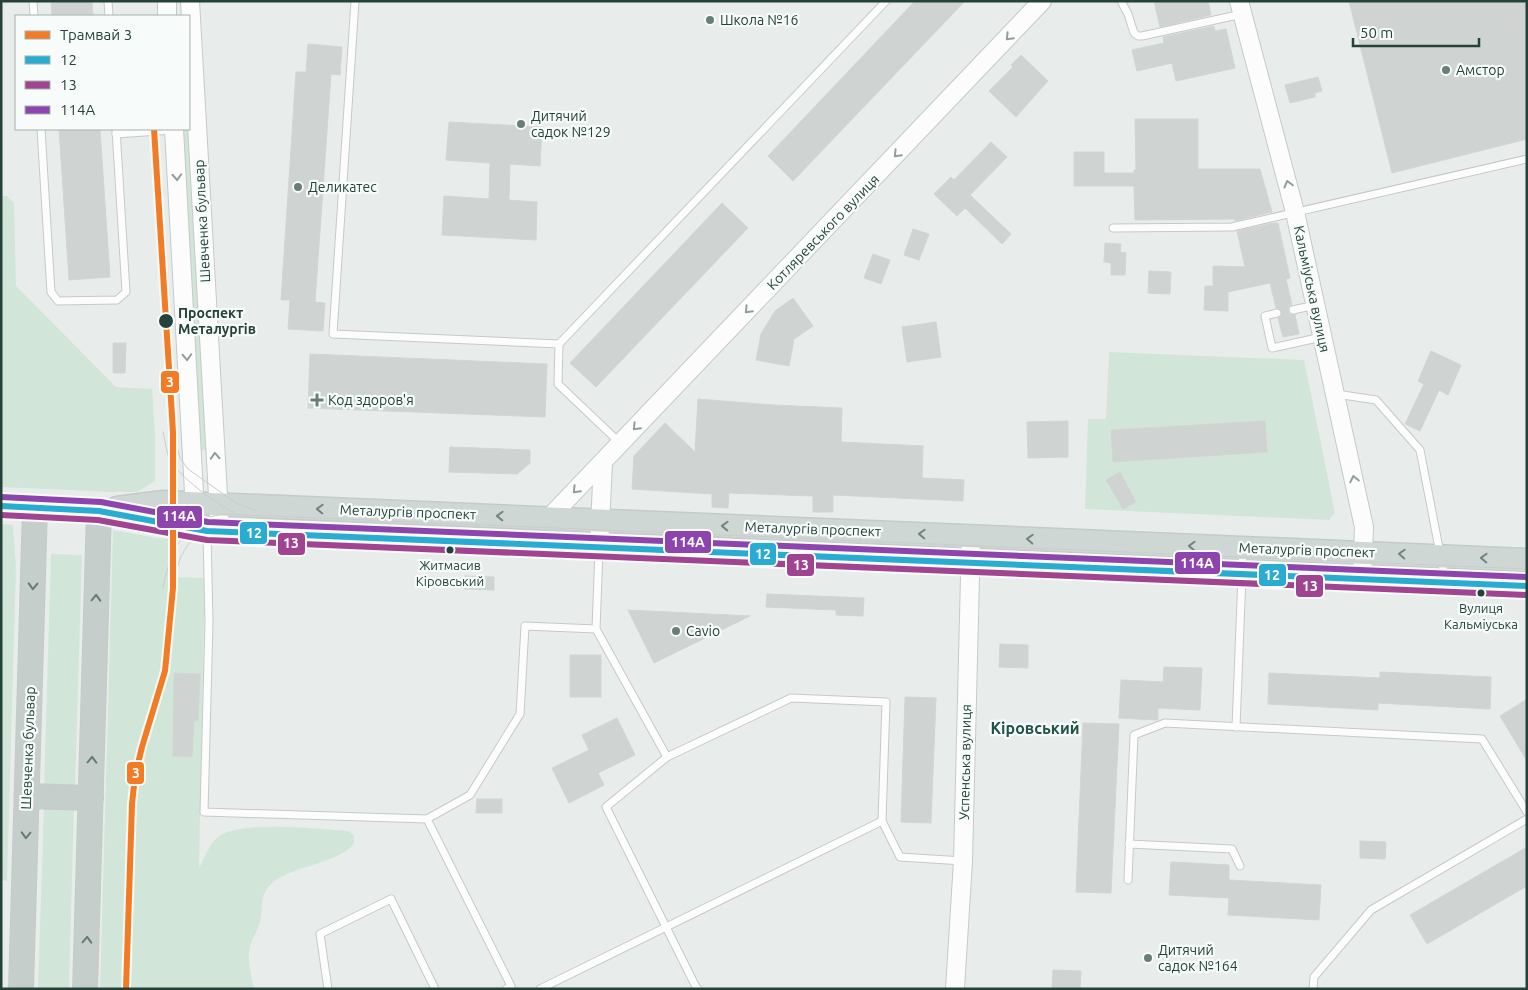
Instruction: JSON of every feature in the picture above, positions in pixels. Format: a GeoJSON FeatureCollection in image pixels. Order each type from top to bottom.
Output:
{"type":"FeatureCollection","features":[{"type":"Feature","properties":{"kind":"highway","name":"Металургів проспект"},"geometry":{"type":"LineString","coordinates":[[1,506],[99,511]]}},
{"type":"Feature","properties":{"kind":"highway","name":"Шевченка бульвар"},"geometry":{"type":"LineString","coordinates":[[21,989],[35,507]]}},
{"type":"Feature","properties":{"kind":"highway"},"geometry":{"type":"LineString","coordinates":[[85,989],[99,511]]}},
{"type":"Feature","properties":{"kind":"highway"},"geometry":{"type":"LineString","coordinates":[[27,796],[91,798]]}},
{"type":"Feature","properties":{"kind":"main road","name":"Металургів проспект"},"geometry":{"type":"LineString","coordinates":[[99,511],[160,502],[195,503],[1527,560]]}},
{"type":"Feature","properties":{"kind":"main road","name":"Металургів проспект"},"geometry":{"type":"LineString","coordinates":[[99,511],[208,530],[1527,586]]}},
{"type":"Feature","properties":{"kind":"street"},"geometry":{"type":"LineString","coordinates":[[166,1],[167,15]]}},
{"type":"Feature","properties":{"kind":"street","name":"Шевченка бульвар"},"geometry":{"type":"LineString","coordinates":[[190,1],[218,504],[208,530]]}},
{"type":"Feature","properties":{"kind":"street","name":"Котляревського вулиця"},"geometry":{"type":"LineString","coordinates":[[549,518],[1042,1]]}},
{"type":"Feature","properties":{"kind":"street","name":"Кальміуська вулиця"},"geometry":{"type":"LineString","coordinates":[[1241,8],[1295,212],[1364,527],[1362,580]]}},
{"type":"Feature","properties":{"kind":"street","name":"Шевченка бульвар"},"geometry":{"type":"LineString","coordinates":[[174,130],[195,503],[208,530]]}},
{"type":"Feature","properties":{"kind":"street"},"geometry":{"type":"LineString","coordinates":[[599,547],[603,462]]}},
{"type":"Feature","properties":{"kind":"street","name":"Успенська вулиця"},"geometry":{"type":"LineString","coordinates":[[955,989],[963,861],[971,536]]}},
{"type":"Feature","properties":{"kind":"lane"},"geometry":{"type":"LineString","coordinates":[[34,1],[34,15]]}},
{"type":"Feature","properties":{"kind":"lane"},"geometry":{"type":"LineString","coordinates":[[108,1],[108,15]]}},
{"type":"Feature","properties":{"kind":"lane"},"geometry":{"type":"LineString","coordinates":[[355,1],[333,334],[559,344]]}},
{"type":"Feature","properties":{"kind":"lane"},"geometry":{"type":"LineString","coordinates":[[621,444],[558,384],[559,344],[886,1]]}},
{"type":"Feature","properties":{"kind":"lane"},"geometry":{"type":"LineString","coordinates":[[1121,1],[1128,14],[1134,33],[1138,36],[1241,8]]}},
{"type":"Feature","properties":{"kind":"lane"},"geometry":{"type":"LineString","coordinates":[[41,130],[51,292],[58,301],[117,300],[126,292],[116,132],[155,130]]}},
{"type":"Feature","properties":{"kind":"lane"},"geometry":{"type":"LineString","coordinates":[[1113,228],[1232,226],[1527,159]]}},
{"type":"Feature","properties":{"kind":"lane"},"geometry":{"type":"LineString","coordinates":[[1293,310],[1316,304]]}},
{"type":"Feature","properties":{"kind":"lane"},"geometry":{"type":"LineString","coordinates":[[1277,313],[1265,316],[1272,348],[1322,337]]}},
{"type":"Feature","properties":{"kind":"lane"},"geometry":{"type":"LineString","coordinates":[[1335,394],[1376,400],[1420,450],[1446,583]]}},
{"type":"Feature","properties":{"kind":"lane"},"geometry":{"type":"LineString","coordinates":[[208,530],[209,622],[204,812],[427,819],[470,795],[520,714],[525,626],[596,629]]}},
{"type":"Feature","properties":{"kind":"lane"},"geometry":{"type":"LineString","coordinates":[[599,547],[596,629],[667,757]]}},
{"type":"Feature","properties":{"kind":"lane"},"geometry":{"type":"LineString","coordinates":[[1236,727],[1243,548]]}},
{"type":"Feature","properties":{"kind":"lane"},"geometry":{"type":"LineString","coordinates":[[696,988],[606,807],[667,757],[791,698],[886,702],[882,822],[900,857],[963,861]]}},
{"type":"Feature","properties":{"kind":"lane"},"geometry":{"type":"LineString","coordinates":[[1128,880],[1134,735],[1165,724],[1482,739],[1527,812]]}},
{"type":"Feature","properties":{"kind":"lane"},"geometry":{"type":"LineString","coordinates":[[427,819],[511,986],[506,989]]}},
{"type":"Feature","properties":{"kind":"lane"},"geometry":{"type":"LineString","coordinates":[[1313,989],[1314,977],[1371,910],[1527,819]]}},
{"type":"Feature","properties":{"kind":"lane"},"geometry":{"type":"LineString","coordinates":[[540,989],[882,822]]}},
{"type":"Feature","properties":{"kind":"lane"},"geometry":{"type":"LineString","coordinates":[[1130,844],[1232,850],[1240,866]]}},
{"type":"Feature","properties":{"kind":"lane"},"geometry":{"type":"LineString","coordinates":[[328,989],[320,934],[391,899],[435,989]]}},
{"type":"Feature","properties":{"kind":"green space"},"geometry":{"type":"Polygon","coordinates":[[[181,130],[189,130],[207,450],[199,450],[181,130]]]}},
{"type":"Feature","properties":{"kind":"green space"},"geometry":{"type":"Polygon","coordinates":[[[1,196],[7,196],[14,203],[16,286],[116,387],[152,389],[155,481],[137,492],[1,487],[1,196]]]}},
{"type":"Feature","properties":{"kind":"green space"},"geometry":{"type":"Polygon","coordinates":[[[1109,352],[1304,360],[1335,513],[1329,520],[1085,509],[1088,419],[1106,419],[1109,352]]]}},
{"type":"Feature","properties":{"kind":"green space"},"geometry":{"type":"Polygon","coordinates":[[[1,524],[13,525],[16,567],[7,881],[1,880],[1,524]]]}},
{"type":"Feature","properties":{"kind":"green space"},"geometry":{"type":"Polygon","coordinates":[[[113,530],[157,538],[176,539],[177,577],[204,578],[199,868],[216,839],[230,831],[245,828],[301,827],[349,831],[354,836],[354,843],[346,851],[335,857],[282,876],[272,883],[265,892],[260,922],[251,943],[249,954],[254,989],[100,989],[113,530]]]}},
{"type":"Feature","properties":{"kind":"green space"},"geometry":{"type":"Polygon","coordinates":[[[51,554],[82,555],[75,789],[44,788],[51,554]]]}},
{"type":"Feature","properties":{"kind":"green space"},"geometry":{"type":"Polygon","coordinates":[[[44,805],[74,806],[69,989],[38,989],[44,805]]]}},
{"type":"Feature","properties":{"kind":"building"},"geometry":{"type":"Polygon","coordinates":[[[51,1],[92,1],[93,15],[52,15],[51,1]]]}},
{"type":"Feature","properties":{"kind":"building"},"geometry":{"type":"Polygon","coordinates":[[[915,1],[965,1],[793,181],[768,156],[915,1]]]}},
{"type":"Feature","properties":{"kind":"building"},"geometry":{"type":"Polygon","coordinates":[[[1154,1],[1208,1],[1211,15],[1160,27],[1154,1]]]}},
{"type":"Feature","properties":{"kind":"building","name":"Амстор"},"geometry":{"type":"Polygon","coordinates":[[[1349,1],[1527,1],[1527,139],[1392,173],[1349,1]]]}},
{"type":"Feature","properties":{"kind":"building"},"geometry":{"type":"Polygon","coordinates":[[[1214,26],[1215,31],[1226,29],[1235,68],[1176,81],[1172,63],[1137,71],[1132,50],[1164,43],[1163,37],[1214,26]]]}},
{"type":"Feature","properties":{"kind":"building"},"geometry":{"type":"Polygon","coordinates":[[[308,44],[342,47],[340,75],[331,74],[315,302],[325,303],[323,331],[288,329],[290,300],[281,300],[296,72],[306,72],[308,44]]]}},
{"type":"Feature","properties":{"kind":"building"},"geometry":{"type":"Polygon","coordinates":[[[1021,55],[1048,81],[1016,117],[989,91],[1013,67],[1011,65],[1021,55]]]}},
{"type":"Feature","properties":{"kind":"building"},"geometry":{"type":"Polygon","coordinates":[[[1318,77],[1322,91],[1315,93],[1315,97],[1290,103],[1285,85],[1318,77]]]}},
{"type":"Feature","properties":{"kind":"building"},"geometry":{"type":"Polygon","coordinates":[[[1135,119],[1198,119],[1198,169],[1260,169],[1272,212],[1235,221],[1234,219],[1135,220],[1134,186],[1074,186],[1074,152],[1104,152],[1104,173],[1134,173],[1134,170],[1136,170],[1135,119]]]}},
{"type":"Feature","properties":{"kind":"building"},"geometry":{"type":"Polygon","coordinates":[[[449,122],[542,127],[540,166],[510,164],[509,200],[537,202],[536,240],[442,235],[444,196],[489,199],[490,163],[446,160],[449,122]]]}},
{"type":"Feature","properties":{"kind":"building"},"geometry":{"type":"Polygon","coordinates":[[[59,130],[100,130],[110,277],[69,280],[59,130]]]}},
{"type":"Feature","properties":{"kind":"building"},"geometry":{"type":"Polygon","coordinates":[[[991,142],[1007,157],[970,195],[1011,234],[1002,244],[965,208],[957,216],[934,194],[951,177],[954,180],[991,142]]]}},
{"type":"Feature","properties":{"kind":"building"},"geometry":{"type":"Polygon","coordinates":[[[722,203],[748,228],[596,387],[570,363],[722,203]]]}},
{"type":"Feature","properties":{"kind":"building"},"geometry":{"type":"Polygon","coordinates":[[[1278,223],[1290,278],[1286,279],[1292,305],[1289,306],[1288,311],[1289,314],[1295,315],[1299,334],[1283,337],[1278,318],[1282,312],[1276,308],[1270,283],[1228,292],[1228,311],[1204,310],[1205,286],[1213,286],[1213,266],[1245,267],[1237,231],[1278,223]]]}},
{"type":"Feature","properties":{"kind":"building"},"geometry":{"type":"Polygon","coordinates":[[[913,229],[929,234],[919,260],[904,255],[913,229]]]}},
{"type":"Feature","properties":{"kind":"building"},"geometry":{"type":"Polygon","coordinates":[[[1105,243],[1121,244],[1120,252],[1126,253],[1125,275],[1111,275],[1111,263],[1104,262],[1105,243]]]}},
{"type":"Feature","properties":{"kind":"building"},"geometry":{"type":"Polygon","coordinates":[[[873,254],[890,260],[881,284],[864,278],[873,254]]]}},
{"type":"Feature","properties":{"kind":"building"},"geometry":{"type":"Polygon","coordinates":[[[1149,271],[1171,272],[1170,294],[1148,293],[1149,271]]]}},
{"type":"Feature","properties":{"kind":"building"},"geometry":{"type":"Polygon","coordinates":[[[793,298],[813,326],[794,339],[789,366],[756,360],[761,334],[775,311],[793,298]]]}},
{"type":"Feature","properties":{"kind":"building"},"geometry":{"type":"Polygon","coordinates":[[[936,322],[941,357],[907,362],[902,327],[936,322]]]}},
{"type":"Feature","properties":{"kind":"building"},"geometry":{"type":"Polygon","coordinates":[[[113,343],[126,343],[125,373],[113,373],[113,343]]]}},
{"type":"Feature","properties":{"kind":"building"},"geometry":{"type":"Polygon","coordinates":[[[1431,351],[1461,365],[1448,395],[1439,390],[1420,431],[1405,424],[1424,384],[1418,381],[1431,351]]]}},
{"type":"Feature","properties":{"kind":"building"},"geometry":{"type":"Polygon","coordinates":[[[310,354],[547,364],[545,417],[308,408],[310,354]]]}},
{"type":"Feature","properties":{"kind":"building"},"geometry":{"type":"Polygon","coordinates":[[[698,399],[842,408],[841,442],[923,446],[922,478],[964,480],[963,501],[833,495],[833,512],[813,512],[813,496],[729,493],[728,508],[712,507],[712,494],[632,489],[634,456],[665,423],[695,452],[698,399]]]}},
{"type":"Feature","properties":{"kind":"building"},"geometry":{"type":"Polygon","coordinates":[[[1068,421],[1068,457],[1028,458],[1027,422],[1068,421]]]}},
{"type":"Feature","properties":{"kind":"building"},"geometry":{"type":"Polygon","coordinates":[[[1265,421],[1267,452],[1113,462],[1111,430],[1265,421]]]}},
{"type":"Feature","properties":{"kind":"building"},"geometry":{"type":"Polygon","coordinates":[[[450,447],[530,450],[530,463],[517,474],[449,472],[450,447]]]}},
{"type":"Feature","properties":{"kind":"building"},"geometry":{"type":"Polygon","coordinates":[[[1120,472],[1136,502],[1123,509],[1106,480],[1120,472]]]}},
{"type":"Feature","properties":{"kind":"building"},"geometry":{"type":"Polygon","coordinates":[[[465,576],[494,577],[494,590],[464,589],[465,576]]]}},
{"type":"Feature","properties":{"kind":"building"},"geometry":{"type":"Polygon","coordinates":[[[767,594],[864,598],[863,616],[836,615],[836,610],[766,607],[767,594]]]}},
{"type":"Feature","properties":{"kind":"building"},"geometry":{"type":"Polygon","coordinates":[[[628,610],[750,616],[654,663],[628,610]]]}},
{"type":"Feature","properties":{"kind":"building"},"geometry":{"type":"Polygon","coordinates":[[[1000,644],[1028,645],[1028,668],[999,667],[1000,644]]]}},
{"type":"Feature","properties":{"kind":"building"},"geometry":{"type":"Polygon","coordinates":[[[570,655],[601,655],[601,697],[570,697],[570,655]]]}},
{"type":"Feature","properties":{"kind":"building"},"geometry":{"type":"Polygon","coordinates":[[[1164,667],[1202,668],[1200,710],[1158,708],[1158,720],[1119,718],[1121,680],[1163,682],[1164,667]]]}},
{"type":"Feature","properties":{"kind":"building"},"geometry":{"type":"Polygon","coordinates":[[[1380,672],[1491,677],[1490,709],[1378,703],[1378,710],[1268,704],[1269,673],[1380,678],[1380,672]]]}},
{"type":"Feature","properties":{"kind":"building"},"geometry":{"type":"Polygon","coordinates":[[[174,673],[200,674],[198,721],[194,721],[192,757],[173,756],[174,673]]]}},
{"type":"Feature","properties":{"kind":"building"},"geometry":{"type":"Polygon","coordinates":[[[905,697],[936,698],[931,823],[901,822],[905,697]]]}},
{"type":"Feature","properties":{"kind":"building"},"geometry":{"type":"Polygon","coordinates":[[[1527,699],[1527,761],[1500,716],[1527,699]]]}},
{"type":"Feature","properties":{"kind":"building"},"geometry":{"type":"Polygon","coordinates":[[[617,718],[635,755],[598,773],[604,785],[569,803],[552,768],[589,750],[582,735],[617,718]]]}},
{"type":"Feature","properties":{"kind":"building"},"geometry":{"type":"Polygon","coordinates":[[[1083,723],[1119,724],[1111,893],[1076,892],[1083,723]]]}},
{"type":"Feature","properties":{"kind":"building"},"geometry":{"type":"Polygon","coordinates":[[[477,799],[502,799],[502,813],[476,813],[477,799]]]}},
{"type":"Feature","properties":{"kind":"building"},"geometry":{"type":"Polygon","coordinates":[[[1360,841],[1386,842],[1385,859],[1360,858],[1360,841]]]}},
{"type":"Feature","properties":{"kind":"building"},"geometry":{"type":"Polygon","coordinates":[[[1527,847],[1527,886],[1427,944],[1410,915],[1527,847]]]}},
{"type":"Feature","properties":{"kind":"building"},"geometry":{"type":"Polygon","coordinates":[[[1171,862],[1229,865],[1229,880],[1321,885],[1319,920],[1228,915],[1229,898],[1169,895],[1171,862]]]}},
{"type":"Feature","properties":{"kind":"building"},"geometry":{"type":"Polygon","coordinates":[[[1053,970],[1081,971],[1080,989],[1052,989],[1053,970]]]}},
{"type":"Feature","properties":{"kind":"tram line","name":"3"},"geometry":{"type":"LineString","coordinates":[[126,989],[132,804],[135,776],[165,671],[173,588],[173,432],[154,130]]}},
{"type":"Feature","properties":{"kind":"tram line"},"geometry":{"type":"LineString","coordinates":[[163,432],[169,458],[181,473],[209,497],[235,513]]}},
{"type":"Feature","properties":{"kind":"tram line"},"geometry":{"type":"LineString","coordinates":[[173,432],[180,458],[188,469],[236,503],[257,511]]}},
{"type":"Feature","properties":{"kind":"tram line"},"geometry":{"type":"LineString","coordinates":[[163,588],[175,550],[188,531],[209,517],[223,514],[1527,569]]}},
{"type":"Feature","properties":{"kind":"tram line"},"geometry":{"type":"LineString","coordinates":[[173,588],[182,555],[194,537],[212,526],[224,523],[1527,578]]}},
{"type":"Feature","properties":{"kind":"transit line","name":"114А"},"geometry":{"type":"LineString","coordinates":[[1,497],[101,502],[208,522],[1527,577]]}},
{"type":"Feature","properties":{"kind":"transit line","name":"12"},"geometry":{"type":"LineString","coordinates":[[1,506],[99,511],[207,531],[1527,586]]}},
{"type":"Feature","properties":{"kind":"transit line","name":"13"},"geometry":{"type":"LineString","coordinates":[[1,515],[98,520],[207,540],[1527,595]]}},
{"type":"Feature","properties":{"kind":"place","name":"Школа №16"},"geometry":{"type":"Point","coordinates":[710,20]}},
{"type":"Feature","properties":{"kind":"place","name":"Амстор"},"geometry":{"type":"Point","coordinates":[1446,70]}},
{"type":"Feature","properties":{"kind":"place","name":"Дитячий садок №129"},"geometry":{"type":"Point","coordinates":[521,124]}},
{"type":"Feature","properties":{"kind":"place","name":"Деликатес"},"geometry":{"type":"Point","coordinates":[298,187]}},
{"type":"Feature","properties":{"kind":"place","name":"Проспект Металургів"},"geometry":{"type":"Point","coordinates":[166,321]}},
{"type":"Feature","properties":{"kind":"place","name":"Код здоров'я"},"geometry":{"type":"Point","coordinates":[317,400]}},
{"type":"Feature","properties":{"kind":"place","name":"Житмасив Кіровський"},"geometry":{"type":"Point","coordinates":[450,550]}},
{"type":"Feature","properties":{"kind":"place","name":"Вулиця Кальміуська"},"geometry":{"type":"Point","coordinates":[1481,593]}},
{"type":"Feature","properties":{"kind":"place","name":"Cavio"},"geometry":{"type":"Point","coordinates":[676,631]}},
{"type":"Feature","properties":{"kind":"place","name":"Дитячий садок №164"},"geometry":{"type":"Point","coordinates":[1148,958]}},
{"type":"Feature","properties":{"kind":"district","name":"Кіровський"},"geometry":{"type":"Point","coordinates":[1035,728]}}]}
